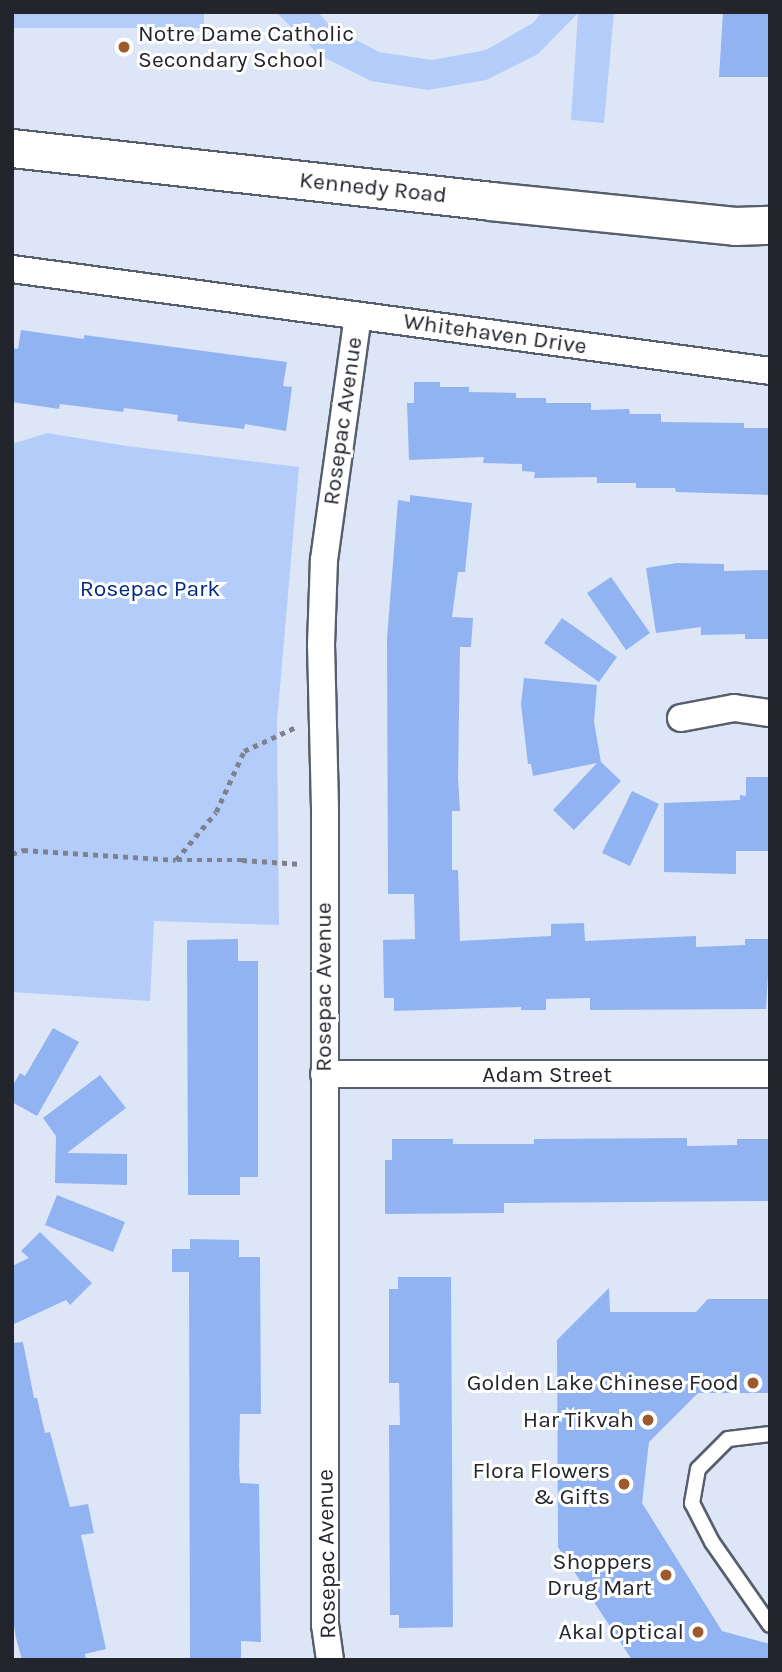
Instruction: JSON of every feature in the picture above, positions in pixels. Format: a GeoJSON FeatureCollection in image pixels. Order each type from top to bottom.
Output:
{"type":"FeatureCollection","features":[{"type":"Feature","properties":{"kind":"main road","name":"Kennedy Road"},"geometry":{"type":"LineString","coordinates":[[12,148],[752,226],[770,237]]}},
{"type":"Feature","properties":{"kind":"street","name":"Whitehaven Drive"},"geometry":{"type":"LineString","coordinates":[[12,269],[770,371]]}},
{"type":"Feature","properties":{"kind":"street","name":"Rosepac Avenue"},"geometry":{"type":"LineString","coordinates":[[330,1660],[325,1625],[325,866],[321,645],[324,560],[358,316]]}},
{"type":"Feature","properties":{"kind":"street"},"geometry":{"type":"LineString","coordinates":[[681,718],[734,708],[770,713]]}},
{"type":"Feature","properties":{"kind":"street","name":"Adam Street"},"geometry":{"type":"LineString","coordinates":[[324,1074],[770,1074]]}},
{"type":"Feature","properties":{"kind":"lane"},"geometry":{"type":"LineString","coordinates":[[770,1434],[728,1439],[698,1469],[692,1503],[712,1542],[770,1625]]}},
{"type":"Feature","properties":{"kind":"path"},"geometry":{"type":"LineString","coordinates":[[176,860],[216,812],[243,751],[323,715]]}},
{"type":"Feature","properties":{"kind":"path"},"geometry":{"type":"LineString","coordinates":[[12,854],[23,850],[325,866]]}},
{"type":"Feature","properties":{"kind":"green space"},"geometry":{"type":"Polygon","coordinates":[[[12,12],[204,12],[204,28],[12,28],[12,12]]]}},
{"type":"Feature","properties":{"kind":"green space"},"geometry":{"type":"Polygon","coordinates":[[[276,12],[318,12],[331,27],[379,52],[432,60],[486,50],[533,23],[542,12],[614,12],[604,123],[571,120],[578,13],[538,54],[486,80],[428,90],[371,81],[319,55],[276,12]]]}},
{"type":"Feature","properties":{"kind":"green space","name":"Rosepac Park"},"geometry":{"type":"Polygon","coordinates":[[[47,433],[127,446],[299,467],[277,722],[279,925],[154,921],[150,1001],[12,992],[12,444],[47,433]]]}},
{"type":"Feature","properties":{"kind":"building"},"geometry":{"type":"Polygon","coordinates":[[[723,12],[770,12],[770,77],[719,77],[723,12]]]}},
{"type":"Feature","properties":{"kind":"building"},"geometry":{"type":"Polygon","coordinates":[[[21,330],[84,339],[84,335],[287,362],[283,386],[292,387],[286,431],[245,424],[244,429],[177,421],[178,415],[124,408],[123,412],[60,404],[59,409],[12,402],[12,348],[18,349],[21,330]]]}},
{"type":"Feature","properties":{"kind":"building"},"geometry":{"type":"Polygon","coordinates":[[[414,382],[440,382],[440,387],[469,387],[469,392],[516,393],[516,398],[546,398],[546,403],[591,403],[591,410],[629,409],[630,414],[661,414],[661,422],[744,423],[744,428],[770,428],[770,495],[636,488],[636,483],[597,483],[597,477],[534,478],[535,472],[522,471],[522,464],[483,463],[484,457],[409,460],[407,403],[414,403],[414,382]]]}},
{"type":"Feature","properties":{"kind":"building"},"geometry":{"type":"Polygon","coordinates":[[[410,495],[472,503],[465,572],[458,572],[452,617],[473,618],[471,647],[460,647],[460,811],[452,811],[452,870],[458,870],[460,941],[551,936],[551,924],[584,923],[585,941],[696,936],[696,947],[745,945],[745,939],[770,939],[766,1009],[590,1010],[590,998],[546,999],[546,1010],[521,1010],[521,1007],[394,1011],[394,998],[384,998],[383,940],[415,939],[414,894],[388,894],[387,638],[398,500],[410,502],[410,495]]]}},
{"type":"Feature","properties":{"kind":"building"},"geometry":{"type":"Polygon","coordinates":[[[677,563],[724,564],[724,571],[769,570],[770,639],[745,639],[745,634],[701,635],[701,627],[656,633],[646,568],[677,563]]]}},
{"type":"Feature","properties":{"kind":"building"},"geometry":{"type":"Polygon","coordinates":[[[611,577],[650,633],[626,650],[587,593],[611,577]]]}},
{"type":"Feature","properties":{"kind":"building"},"geometry":{"type":"Polygon","coordinates":[[[562,618],[617,657],[599,682],[544,643],[562,618]]]}},
{"type":"Feature","properties":{"kind":"building"},"geometry":{"type":"Polygon","coordinates":[[[524,678],[597,685],[594,722],[601,762],[621,781],[574,830],[553,810],[597,763],[533,776],[531,764],[528,764],[521,704],[524,678]]]}},
{"type":"Feature","properties":{"kind":"building"},"geometry":{"type":"Polygon","coordinates":[[[746,777],[770,777],[770,851],[736,851],[736,874],[664,872],[664,803],[740,800],[740,795],[746,796],[746,777]]]}},
{"type":"Feature","properties":{"kind":"building"},"geometry":{"type":"Polygon","coordinates":[[[632,791],[659,804],[630,866],[602,853],[632,791]]]}},
{"type":"Feature","properties":{"kind":"building"},"geometry":{"type":"Polygon","coordinates":[[[238,939],[238,961],[258,961],[258,1177],[240,1177],[240,1195],[188,1195],[187,940],[238,939]]]}},
{"type":"Feature","properties":{"kind":"building"},"geometry":{"type":"Polygon","coordinates":[[[53,1028],[79,1042],[37,1116],[12,1102],[12,1087],[20,1073],[25,1076],[53,1028]]]}},
{"type":"Feature","properties":{"kind":"building"},"geometry":{"type":"Polygon","coordinates":[[[100,1075],[126,1108],[67,1153],[127,1154],[127,1185],[55,1183],[56,1136],[43,1118],[100,1075]]]}},
{"type":"Feature","properties":{"kind":"building"},"geometry":{"type":"Polygon","coordinates":[[[687,1138],[687,1146],[737,1145],[737,1139],[770,1139],[770,1201],[504,1203],[504,1213],[385,1214],[385,1160],[392,1160],[392,1139],[453,1139],[453,1144],[534,1144],[534,1139],[687,1138]]]}},
{"type":"Feature","properties":{"kind":"building"},"geometry":{"type":"Polygon","coordinates":[[[57,1195],[125,1222],[113,1252],[45,1225],[57,1195]]]}},
{"type":"Feature","properties":{"kind":"building"},"geometry":{"type":"Polygon","coordinates":[[[40,1232],[92,1283],[70,1305],[66,1300],[12,1325],[12,1266],[29,1258],[21,1251],[40,1232]]]}},
{"type":"Feature","properties":{"kind":"building"},"geometry":{"type":"Polygon","coordinates":[[[190,1239],[239,1240],[239,1257],[260,1257],[261,1414],[240,1414],[239,1467],[240,1483],[259,1484],[261,1642],[241,1641],[241,1660],[190,1660],[189,1272],[172,1272],[172,1249],[190,1249],[190,1239]]]}},
{"type":"Feature","properties":{"kind":"building"},"geometry":{"type":"Polygon","coordinates":[[[398,1277],[451,1277],[453,1627],[399,1628],[399,1615],[390,1615],[389,1425],[400,1425],[399,1383],[389,1383],[389,1289],[398,1289],[398,1277]]]}},
{"type":"Feature","properties":{"kind":"building"},"geometry":{"type":"Polygon","coordinates":[[[609,1288],[610,1312],[696,1312],[708,1299],[770,1299],[770,1393],[698,1393],[649,1442],[642,1503],[722,1631],[770,1644],[770,1660],[632,1660],[558,1547],[557,1340],[609,1288]]]}},
{"type":"Feature","properties":{"kind":"building"},"geometry":{"type":"Polygon","coordinates":[[[23,1342],[34,1398],[37,1398],[45,1433],[50,1432],[70,1507],[88,1504],[94,1533],[81,1535],[106,1649],[85,1654],[86,1660],[22,1660],[16,1638],[12,1613],[12,1343],[23,1342]]]}},
{"type":"Feature","properties":{"kind":"place","name":"Notre Dame Catholic Secondary School"},"geometry":{"type":"Point","coordinates":[124,47]}},
{"type":"Feature","properties":{"kind":"place","name":"Golden Lake Chinese Food"},"geometry":{"type":"Point","coordinates":[753,1383]}},
{"type":"Feature","properties":{"kind":"place","name":"Har Tikvah"},"geometry":{"type":"Point","coordinates":[648,1420]}},
{"type":"Feature","properties":{"kind":"place","name":"Flora Flowers & Gifts"},"geometry":{"type":"Point","coordinates":[624,1484]}},
{"type":"Feature","properties":{"kind":"place","name":"Shoppers Drug Mart"},"geometry":{"type":"Point","coordinates":[666,1575]}},
{"type":"Feature","properties":{"kind":"place","name":"Akal Optical"},"geometry":{"type":"Point","coordinates":[698,1632]}}]}
